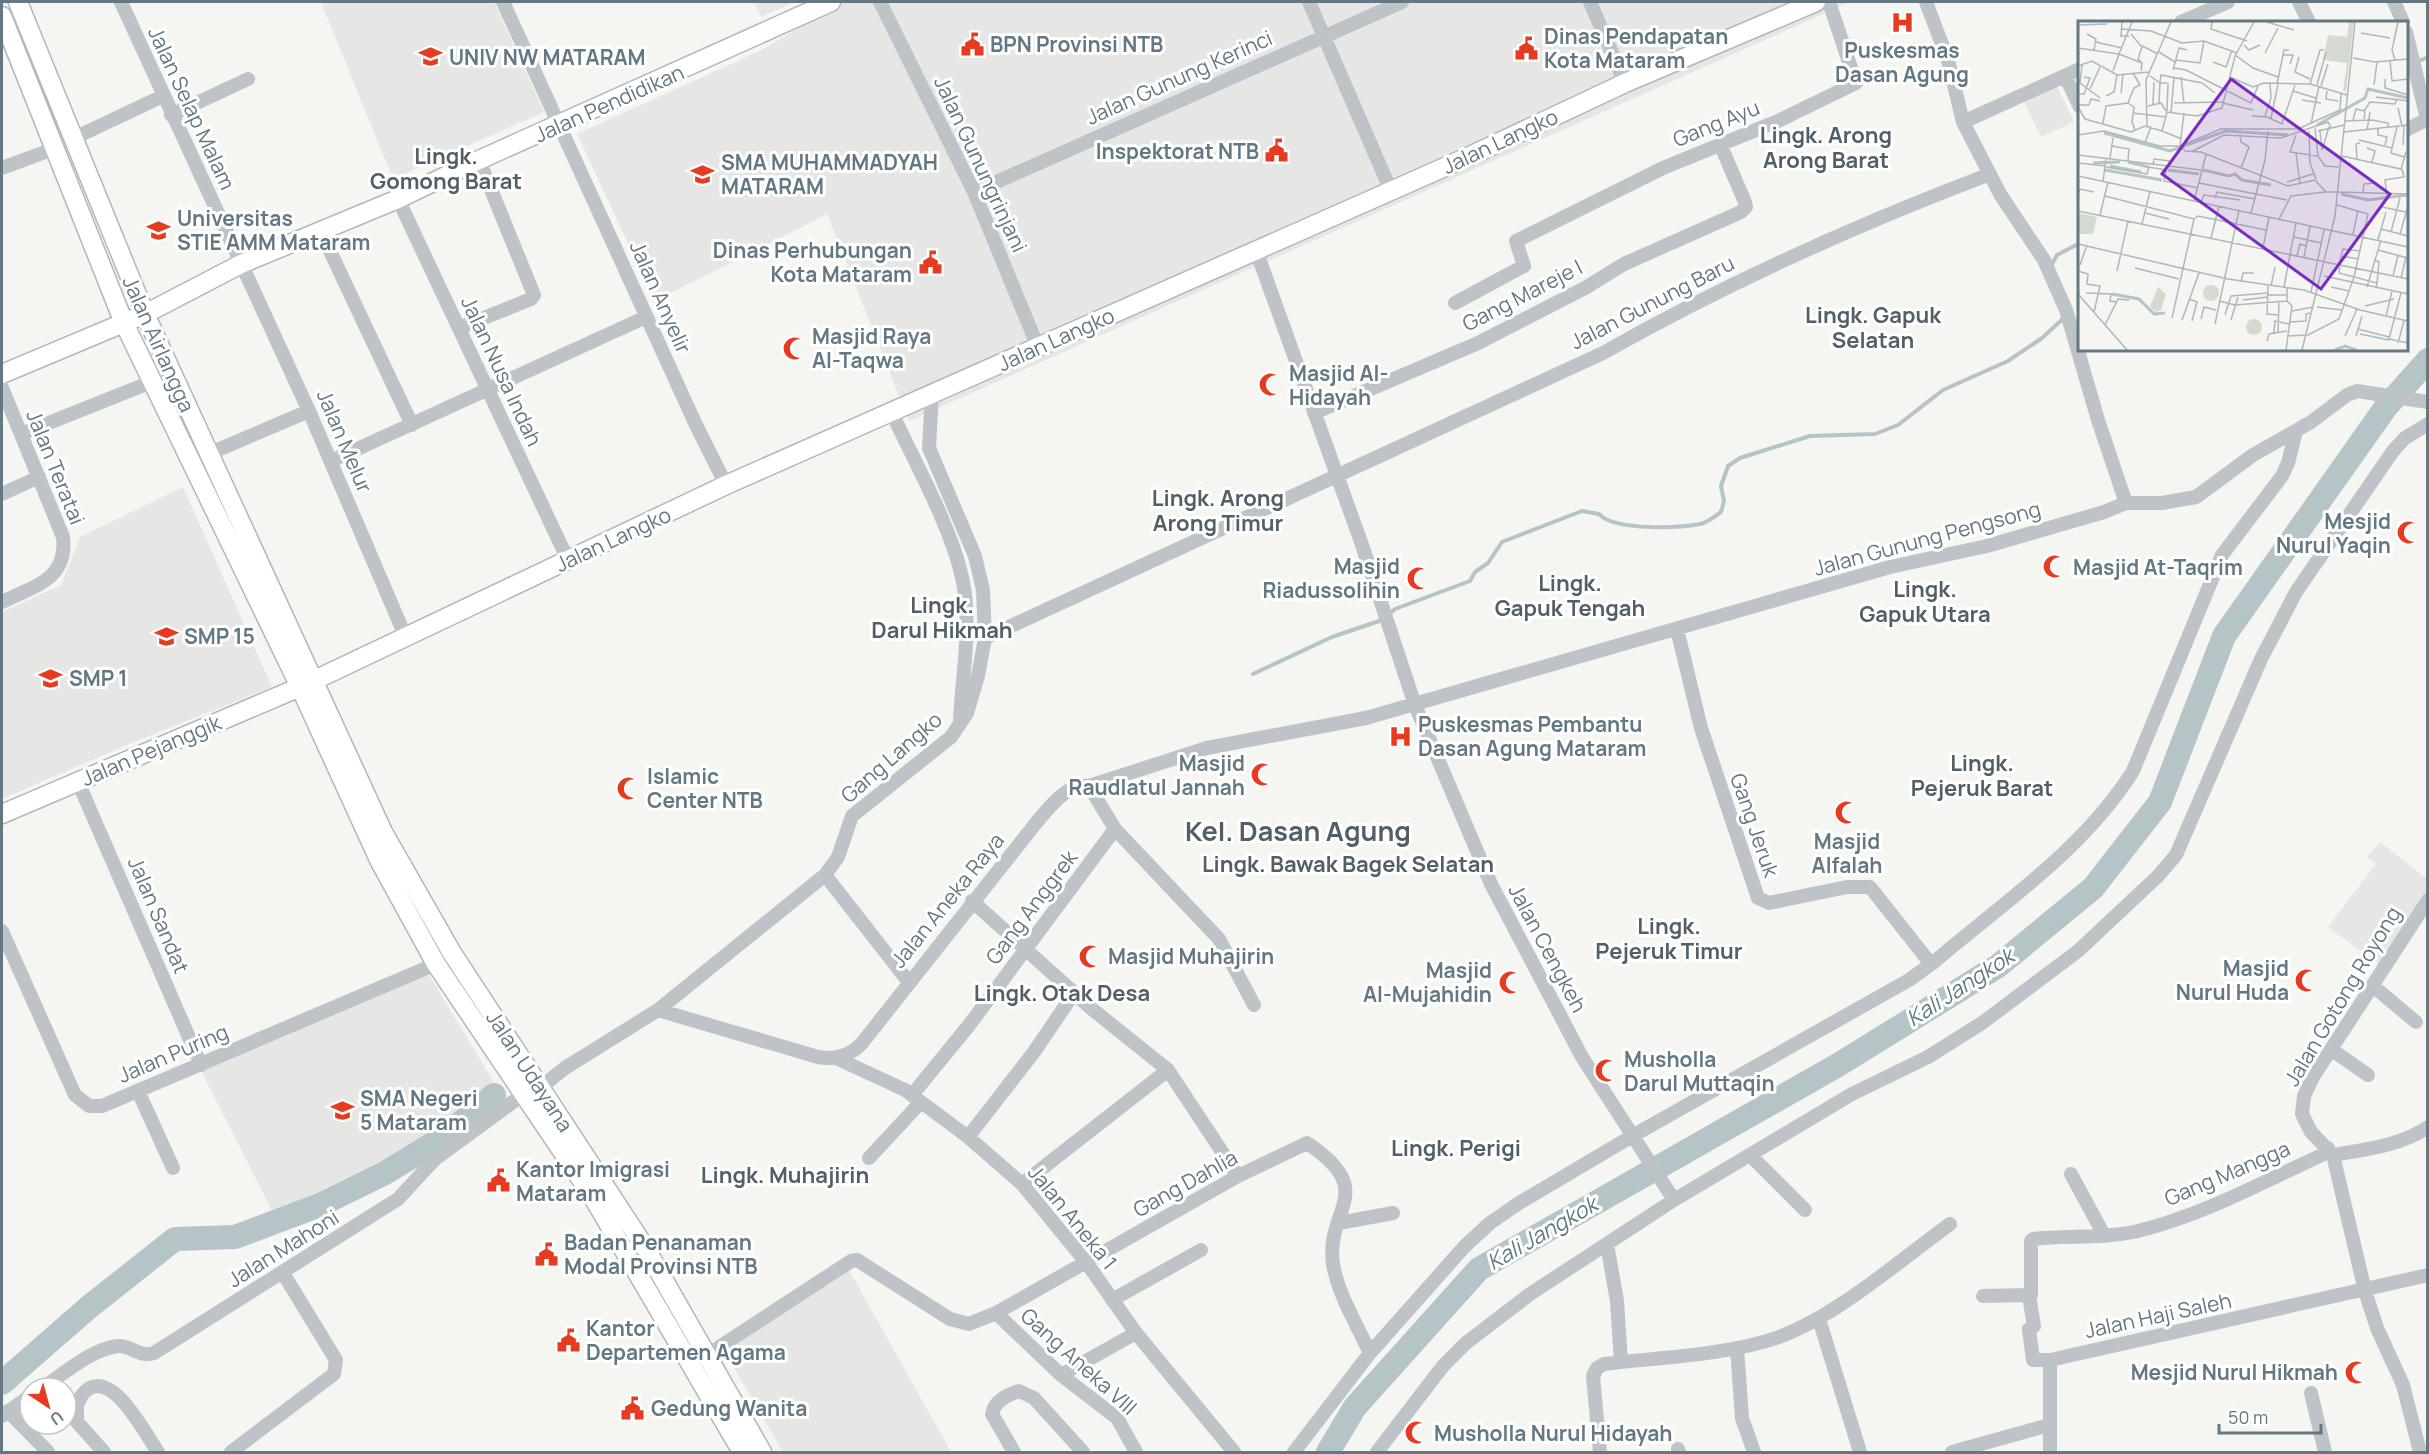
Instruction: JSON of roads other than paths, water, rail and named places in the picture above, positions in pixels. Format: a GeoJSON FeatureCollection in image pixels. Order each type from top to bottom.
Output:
{"type":"FeatureCollection","features":[{"type":"Feature","properties":{"kind":"main road","name":"Jalan Airlangga"},"geometry":{"type":"LineString","coordinates":[[18,2],[144,314],[208,454],[307,684]]}},
{"type":"Feature","properties":{"kind":"main road","name":"Jalan Pendidikan"},"geometry":{"type":"LineString","coordinates":[[2,374],[124,323],[241,264],[398,199],[479,160],[831,2]]}},
{"type":"Feature","properties":{"kind":"main road","name":"Jalan Langko"},"geometry":{"type":"LineString","coordinates":[[307,684],[726,485],[1391,191],[1625,83],[1816,2]]}},
{"type":"Feature","properties":{"kind":"main road","name":"Jalan Airlangga"},"geometry":{"type":"LineString","coordinates":[[2,16],[124,323],[307,684]]}},
{"type":"Feature","properties":{"kind":"main road","name":"Jalan Pejanggik"},"geometry":{"type":"LineString","coordinates":[[2,814],[307,684]]}},
{"type":"Feature","properties":{"kind":"main road","name":"Jalan Udayana"},"geometry":{"type":"LineString","coordinates":[[307,684],[357,816],[444,958],[453,989],[517,1066]]}},
{"type":"Feature","properties":{"kind":"main road","name":"Jalan Udayana"},"geometry":{"type":"LineString","coordinates":[[444,958],[468,978],[517,1066],[630,1223],[762,1452]]}},
{"type":"Feature","properties":{"kind":"main road"},"geometry":{"type":"LineString","coordinates":[[453,989],[468,978]]}},
{"type":"Feature","properties":{"kind":"main road","name":"Jalan Udayana"},"geometry":{"type":"LineString","coordinates":[[531,1087],[742,1452]]}},
{"type":"Feature","properties":{"kind":"street","name":"Jalan Selap Malam"},"geometry":{"type":"LineString","coordinates":[[121,2],[241,264]]}},
{"type":"Feature","properties":{"kind":"street","name":"Jalan Anyelir"},"geometry":{"type":"LineString","coordinates":[[503,2],[646,317],[726,485]]}},
{"type":"Feature","properties":{"kind":"street","name":"Jalan Gunungrinjani"},"geometry":{"type":"LineString","coordinates":[[880,2],[974,192],[1038,347]]}},
{"type":"Feature","properties":{"kind":"street"},"geometry":{"type":"LineString","coordinates":[[1309,2],[1391,191]]}},
{"type":"Feature","properties":{"kind":"street","name":"Jalan Gunung Kerinci"},"geometry":{"type":"LineString","coordinates":[[974,192],[1402,2]]}},
{"type":"Feature","properties":{"kind":"street"},"geometry":{"type":"LineString","coordinates":[[1590,2],[1625,83]]}},
{"type":"Feature","properties":{"kind":"street","name":"Gang Ayu"},"geometry":{"type":"LineString","coordinates":[[1455,303],[1524,266],[1516,242],[1663,168],[1778,121],[1856,82],[1829,2]]}},
{"type":"Feature","properties":{"kind":"street"},"geometry":{"type":"LineString","coordinates":[[1926,2],[1948,60],[1963,122],[1990,174],[2044,260],[2070,310],[2078,337]]}},
{"type":"Feature","properties":{"kind":"street"},"geometry":{"type":"LineString","coordinates":[[2183,21],[2228,2]]}},
{"type":"Feature","properties":{"kind":"street"},"geometry":{"type":"LineString","coordinates":[[2300,2],[2309,21]]}},
{"type":"Feature","properties":{"kind":"street"},"geometry":{"type":"LineString","coordinates":[[2394,2],[2403,21]]}},
{"type":"Feature","properties":{"kind":"street"},"geometry":{"type":"LineString","coordinates":[[2408,38],[2418,65],[2427,119],[2408,129]]}},
{"type":"Feature","properties":{"kind":"street"},"geometry":{"type":"LineString","coordinates":[[1963,122],[2078,70]]}},
{"type":"Feature","properties":{"kind":"street"},"geometry":{"type":"LineString","coordinates":[[2065,76],[2078,105]]}},
{"type":"Feature","properties":{"kind":"street"},"geometry":{"type":"LineString","coordinates":[[171,115],[248,79]]}},
{"type":"Feature","properties":{"kind":"street"},"geometry":{"type":"LineString","coordinates":[[74,138],[163,96]]}},
{"type":"Feature","properties":{"kind":"street","name":"Gang Mareje I"},"geometry":{"type":"LineString","coordinates":[[1314,413],[1476,344],[1585,288],[1624,264],[1741,212],[1746,207],[1720,144]]}},
{"type":"Feature","properties":{"kind":"street"},"geometry":{"type":"LineString","coordinates":[[2,168],[56,148]]}},
{"type":"Feature","properties":{"kind":"street"},"geometry":{"type":"LineString","coordinates":[[459,328],[531,299],[534,295],[479,160]]}},
{"type":"Feature","properties":{"kind":"street","name":"Jalan Gunung Baru"},"geometry":{"type":"LineString","coordinates":[[985,638],[1594,357],[1693,302],[1771,265],[1879,217],[1990,174]]}},
{"type":"Feature","properties":{"kind":"street","name":"Jalan Nusa Indah"},"geometry":{"type":"LineString","coordinates":[[398,199],[568,560]]}},
{"type":"Feature","properties":{"kind":"street"},"geometry":{"type":"LineString","coordinates":[[321,232],[412,425]]}},
{"type":"Feature","properties":{"kind":"street","name":"Jalan Cengkeh"},"geometry":{"type":"LineString","coordinates":[[1256,250],[1337,474],[1415,705],[1491,884],[1521,945],[1582,1057],[1674,1200]]}},
{"type":"Feature","properties":{"kind":"street","name":"Jalan Melur"},"geometry":{"type":"LineString","coordinates":[[241,264],[332,461],[406,638]]}},
{"type":"Feature","properties":{"kind":"street"},"geometry":{"type":"LineString","coordinates":[[332,461],[646,317]]}},
{"type":"Feature","properties":{"kind":"street"},"geometry":{"type":"LineString","coordinates":[[2082,351],[2126,502]]}},
{"type":"Feature","properties":{"kind":"street"},"geometry":{"type":"LineString","coordinates":[[21,434],[154,381]]}},
{"type":"Feature","properties":{"kind":"street","name":"Jalan Teratai"},"geometry":{"type":"LineString","coordinates":[[2,388],[63,537],[63,562],[55,573],[44,582],[2,602]]}},
{"type":"Feature","properties":{"kind":"street","name":"Jalan Gunung Pengsong"},"geometry":{"type":"LineString","coordinates":[[1415,705],[1890,567],[1987,546],[2104,512],[2126,502],[2162,503],[2196,497],[2253,455],[2296,431],[2357,391],[2427,402]]}},
{"type":"Feature","properties":{"kind":"street","name":"Gang Langko"},"geometry":{"type":"LineString","coordinates":[[658,1010],[825,875],[838,857],[852,816],[938,749],[959,725],[973,696],[985,638],[983,590],[975,556],[929,448],[932,393]]}},
{"type":"Feature","properties":{"kind":"street"},"geometry":{"type":"LineString","coordinates":[[208,454],[309,411]]}},
{"type":"Feature","properties":{"kind":"street"},"geometry":{"type":"LineString","coordinates":[[891,411],[948,536],[964,588],[966,643],[959,725]]}},
{"type":"Feature","properties":{"kind":"street"},"geometry":{"type":"LineString","coordinates":[[1377,1452],[1443,1366],[1466,1343],[1530,1294],[1674,1200],[1852,1094],[1950,1044],[2012,1003],[2078,951],[2168,866],[2176,855],[2261,659],[2296,592],[2393,451],[2405,438],[2427,424]]}},
{"type":"Feature","properties":{"kind":"street"},"geometry":{"type":"LineString","coordinates":[[1294,1452],[1370,1353],[1465,1246],[1490,1223],[1519,1203],[1636,1139],[1885,994],[1931,964],[2088,831],[2113,802],[2133,771],[2222,555],[2282,476],[2288,463],[2296,431]]}},
{"type":"Feature","properties":{"kind":"street"},"geometry":{"type":"LineString","coordinates":[[2,494],[39,477]]}},
{"type":"Feature","properties":{"kind":"street","name":"Gang Jeruk"},"geometry":{"type":"LineString","coordinates":[[1677,629],[1701,728],[1758,898],[1770,903],[1847,887],[1870,886],[1931,964]]}},
{"type":"Feature","properties":{"kind":"street","name":"Jalan Aneka Raya"},"geometry":{"type":"LineString","coordinates":[[836,1058],[853,1051],[862,1043],[908,981],[1049,807],[1074,788],[1089,786],[1223,744],[1314,729],[1415,705]]}},
{"type":"Feature","properties":{"kind":"street","name":"Jalan Sandat"},"geometry":{"type":"LineString","coordinates":[[78,782],[201,1065]]}},
{"type":"Feature","properties":{"kind":"street"},"geometry":{"type":"LineString","coordinates":[[1089,786],[1115,829],[1219,939],[1254,1005]]}},
{"type":"Feature","properties":{"kind":"street","name":"Gang Anggrek"},"geometry":{"type":"LineString","coordinates":[[869,1158],[917,1099],[1024,950],[1115,829]]}},
{"type":"Feature","properties":{"kind":"street"},"geometry":{"type":"LineString","coordinates":[[825,875],[908,981]]}},
{"type":"Feature","properties":{"kind":"street","name":"Jalan Gotong Royong"},"geometry":{"type":"LineString","coordinates":[[2420,1452],[2403,1385],[2377,1328],[2366,1291],[2331,1151],[2311,1132],[2303,1118],[2301,1107],[2307,1087],[2427,900]]}},
{"type":"Feature","properties":{"kind":"street"},"geometry":{"type":"LineString","coordinates":[[972,902],[1074,993],[1168,1070],[1238,1176]]}},
{"type":"Feature","properties":{"kind":"street","name":"Jalan Puring"},"geometry":{"type":"LineString","coordinates":[[2,932],[75,1095],[89,1106],[102,1107],[444,958]]}},
{"type":"Feature","properties":{"kind":"street"},"geometry":{"type":"LineString","coordinates":[[2373,986],[2416,1022]]}},
{"type":"Feature","properties":{"kind":"street"},"geometry":{"type":"LineString","coordinates":[[968,1137],[1034,1052],[1074,993]]}},
{"type":"Feature","properties":{"kind":"street"},"geometry":{"type":"LineString","coordinates":[[531,1087],[566,1068],[658,1010],[818,1057],[836,1058]]}},
{"type":"Feature","properties":{"kind":"street"},"geometry":{"type":"LineString","coordinates":[[2332,1050],[2368,1075]]}},
{"type":"Feature","properties":{"kind":"street","name":"Jalan Aneka 1"},"geometry":{"type":"LineString","coordinates":[[836,1058],[894,1083],[968,1137],[1022,1184],[1086,1262],[1136,1332],[1234,1452]]}},
{"type":"Feature","properties":{"kind":"street"},"geometry":{"type":"LineString","coordinates":[[1022,1184],[1168,1070]]}},
{"type":"Feature","properties":{"kind":"street","name":"Jalan Mahoni"},"geometry":{"type":"LineString","coordinates":[[60,1376],[98,1353],[117,1347],[143,1354],[154,1353],[398,1199],[435,1159],[531,1087]]}},
{"type":"Feature","properties":{"kind":"street"},"geometry":{"type":"LineString","coordinates":[[138,1091],[173,1168]]}},
{"type":"Feature","properties":{"kind":"street"},"geometry":{"type":"LineString","coordinates":[[2331,1151],[2396,1143],[2410,1138],[2427,1127]]}},
{"type":"Feature","properties":{"kind":"street","name":"Gang Dahlia"},"geometry":{"type":"LineString","coordinates":[[996,1313],[1238,1176],[1307,1143],[1330,1163],[1344,1182],[1347,1198],[1339,1222]]}},
{"type":"Feature","properties":{"kind":"street","name":"Gang Mangga"},"geometry":{"type":"LineString","coordinates":[[2029,1296],[2031,1240],[2136,1231],[2208,1209],[2331,1151]]}},
{"type":"Feature","properties":{"kind":"street"},"geometry":{"type":"LineString","coordinates":[[1750,1155],[1805,1210]]}},
{"type":"Feature","properties":{"kind":"street"},"geometry":{"type":"LineString","coordinates":[[2071,1174],[2104,1235]]}},
{"type":"Feature","properties":{"kind":"street"},"geometry":{"type":"LineString","coordinates":[[1370,1353],[1335,1274],[1332,1253],[1339,1222],[1393,1213]]}},
{"type":"Feature","properties":{"kind":"street"},"geometry":{"type":"LineString","coordinates":[[1600,1452],[1593,1376],[1597,1368],[1621,1362],[1737,1348],[1780,1336],[1819,1319],[1950,1224]]}},
{"type":"Feature","properties":{"kind":"street"},"geometry":{"type":"LineString","coordinates":[[1607,1244],[1616,1292],[1621,1362]]}},
{"type":"Feature","properties":{"kind":"street"},"geometry":{"type":"LineString","coordinates":[[1112,1300],[1201,1250]]}},
{"type":"Feature","properties":{"kind":"street","name":"Gang Aneka VIII"},"geometry":{"type":"LineString","coordinates":[[707,1355],[851,1261],[870,1266],[950,1319],[962,1323],[975,1323],[996,1313],[1061,1375],[1117,1418],[1136,1452]]}},
{"type":"Feature","properties":{"kind":"street"},"geometry":{"type":"LineString","coordinates":[[231,1452],[334,1374],[336,1360],[283,1273]]}},
{"type":"Feature","properties":{"kind":"street","name":"Jalan Haji Saleh"},"geometry":{"type":"LineString","coordinates":[[2050,1360],[2366,1291],[2427,1275]]}},
{"type":"Feature","properties":{"kind":"street"},"geometry":{"type":"LineString","coordinates":[[1983,1296],[2029,1296],[2034,1326],[2029,1329],[2032,1360],[2050,1360],[2050,1452]]}},
{"type":"Feature","properties":{"kind":"street"},"geometry":{"type":"LineString","coordinates":[[1819,1319],[1860,1452]]}},
{"type":"Feature","properties":{"kind":"street"},"geometry":{"type":"LineString","coordinates":[[1061,1375],[1136,1332]]}},
{"type":"Feature","properties":{"kind":"street"},"geometry":{"type":"LineString","coordinates":[[1737,1348],[1742,1418],[1754,1452]]}},
{"type":"Feature","properties":{"kind":"street"},"geometry":{"type":"LineString","coordinates":[[71,1369],[85,1391]]}},
{"type":"Feature","properties":{"kind":"street"},"geometry":{"type":"LineString","coordinates":[[104,1452],[78,1422],[77,1406],[85,1391],[100,1386],[115,1392],[158,1452]]}},
{"type":"Feature","properties":{"kind":"street"},"geometry":{"type":"LineString","coordinates":[[1014,1452],[992,1416],[992,1410],[1001,1400],[1019,1391],[1034,1398],[1083,1452]]}},
{"type":"Feature","properties":{"kind":"street"},"geometry":{"type":"LineString","coordinates":[[2311,1393],[2325,1452]]}},
{"type":"Feature","properties":{"kind":"street"},"geometry":{"type":"LineString","coordinates":[[18,1405],[5,1414],[48,1452]]}},
{"type":"Feature","properties":{"kind":"street"},"geometry":{"type":"LineString","coordinates":[[1952,1452],[2049,1425]]}},
{"type":"Feature","properties":{"kind":"waterway"},"geometry":{"type":"LineString","coordinates":[[2417,62],[2428,57]]}},
{"type":"Feature","properties":{"kind":"waterway"},"geometry":{"type":"LineString","coordinates":[[2051,266],[2057,255],[2078,244]]}},
{"type":"Feature","properties":{"kind":"waterway"},"geometry":{"type":"LineString","coordinates":[[1388,615],[1395,609],[1470,581],[1475,572],[1488,563],[1502,542],[1582,511],[1599,514],[1607,519],[1632,526],[1677,527],[1705,522],[1721,512],[1724,501],[1721,486],[1728,466],[1740,458],[1810,436],[1875,434],[1898,425],[1943,390],[2008,361],[2042,338],[2065,317]]}},
{"type":"Feature","properties":{"kind":"waterway","name":"Kali Jangkok"},"geometry":{"type":"LineString","coordinates":[[1328,1452],[1355,1407],[1479,1269],[1838,1065],[1998,966],[2093,888],[2160,802],[2224,636],[2386,407],[2428,360]]}},
{"type":"Feature","properties":{"kind":"waterway"},"geometry":{"type":"LineString","coordinates":[[1253,674],[1332,637],[1382,620]]}},
{"type":"Feature","properties":{"kind":"waterway"},"geometry":{"type":"LineString","coordinates":[[2,1383],[89,1307],[175,1239],[235,1237],[320,1205],[385,1173],[444,1137],[494,1095]]}},
{"type":"Feature","properties":{"kind":"place","name":"Puskesmas Dasan Agung"},"geometry":{"type":"Point","coordinates":[1902,22]}},
{"type":"Feature","properties":{"kind":"place","name":"BPN Provinsi NTB"},"geometry":{"type":"Point","coordinates":[972,44]}},
{"type":"Feature","properties":{"kind":"place","name":"Dinas Pendapatan Kota Mataram"},"geometry":{"type":"Point","coordinates":[1526,48]}},
{"type":"Feature","properties":{"kind":"place","name":"UNIV NW MATARAM"},"geometry":{"type":"Point","coordinates":[431,57]}},
{"type":"Feature","properties":{"kind":"place","name":"Inspektorat NTB"},"geometry":{"type":"Point","coordinates":[1277,151]}},
{"type":"Feature","properties":{"kind":"place","name":"SMA MUHAMMADYAH MATARAM"},"geometry":{"type":"Point","coordinates":[703,174]}},
{"type":"Feature","properties":{"kind":"place","name":"Universitas STIE AMM Mataram"},"geometry":{"type":"Point","coordinates":[159,230]}},
{"type":"Feature","properties":{"kind":"place","name":"Dinas Perhubungan Kota Mataram"},"geometry":{"type":"Point","coordinates":[930,262]}},
{"type":"Feature","properties":{"kind":"place","name":"Masjid Raya Al-Taqwa"},"geometry":{"type":"Point","coordinates":[794,348]}},
{"type":"Feature","properties":{"kind":"place","name":"Masjid Al- Hidayah"},"geometry":{"type":"Point","coordinates":[1271,385]}},
{"type":"Feature","properties":{"kind":"place","name":"Mesjid Nurul Yaqin"},"geometry":{"type":"Point","coordinates":[2409,533]}},
{"type":"Feature","properties":{"kind":"place","name":"Masjid At-Taqrim"},"geometry":{"type":"Point","coordinates":[2055,567]}},
{"type":"Feature","properties":{"kind":"place","name":"Masjid Riadussolihin"},"geometry":{"type":"Point","coordinates":[1418,578]}},
{"type":"Feature","properties":{"kind":"place","name":"SMP 15"},"geometry":{"type":"Point","coordinates":[166,636]}},
{"type":"Feature","properties":{"kind":"place","name":"SMP 1"},"geometry":{"type":"Point","coordinates":[51,678]}},
{"type":"Feature","properties":{"kind":"place","name":"Puskesmas Pembantu Dasan Agung Mataram"},"geometry":{"type":"Point","coordinates":[1400,736]}},
{"type":"Feature","properties":{"kind":"place","name":"Masjid Raudlatul Jannah"},"geometry":{"type":"Point","coordinates":[1263,775]}},
{"type":"Feature","properties":{"kind":"place","name":"Islamic Center NTB"},"geometry":{"type":"Point","coordinates":[629,788]}},
{"type":"Feature","properties":{"kind":"place","name":"Masjid Alfalah"},"geometry":{"type":"Point","coordinates":[1847,813]}},
{"type":"Feature","properties":{"kind":"place","name":"Masjid Muhajirin"},"geometry":{"type":"Point","coordinates":[1090,956]}},
{"type":"Feature","properties":{"kind":"place","name":"Masjid Nurul Huda"},"geometry":{"type":"Point","coordinates":[2307,980]}},
{"type":"Feature","properties":{"kind":"place","name":"Masjid Al-Mujahidin"},"geometry":{"type":"Point","coordinates":[1510,982]}},
{"type":"Feature","properties":{"kind":"place","name":"Musholla Darul Muttaqin"},"geometry":{"type":"Point","coordinates":[1606,1071]}},
{"type":"Feature","properties":{"kind":"place","name":"SMA Negeri 5 Mataram"},"geometry":{"type":"Point","coordinates":[342,1110]}},
{"type":"Feature","properties":{"kind":"place","name":"Kantor Imigrasi Mataram"},"geometry":{"type":"Point","coordinates":[498,1181]}},
{"type":"Feature","properties":{"kind":"place","name":"Badan Penanaman Modal Provinsi NTB"},"geometry":{"type":"Point","coordinates":[546,1254]}},
{"type":"Feature","properties":{"kind":"place","name":"Kantor Departemen Agama"},"geometry":{"type":"Point","coordinates":[568,1340]}},
{"type":"Feature","properties":{"kind":"place","name":"Mesjid Nurul Hikmah"},"geometry":{"type":"Point","coordinates":[2356,1372]}},
{"type":"Feature","properties":{"kind":"place","name":"Gedung Wanita"},"geometry":{"type":"Point","coordinates":[633,1408]}},
{"type":"Feature","properties":{"kind":"place","name":"Musholla Nurul Hidayah"},"geometry":{"type":"Point","coordinates":[1416,1433]}},
{"type":"Feature","properties":{"kind":"district","name":"Lingk. Arong Arong Barat"},"geometry":{"type":"Point","coordinates":[1826,148]}},
{"type":"Feature","properties":{"kind":"district","name":"Lingk. Gomong Barat"},"geometry":{"type":"Point","coordinates":[446,168]}},
{"type":"Feature","properties":{"kind":"district","name":"Lingk. Gapuk Selatan"},"geometry":{"type":"Point","coordinates":[1873,328]}},
{"type":"Feature","properties":{"kind":"district","name":"Lingk. Arong Arong Timur"},"geometry":{"type":"Point","coordinates":[1218,510]}},
{"type":"Feature","properties":{"kind":"district","name":"Lingk. Gapuk Tengah"},"geometry":{"type":"Point","coordinates":[1570,596]}},
{"type":"Feature","properties":{"kind":"district","name":"Lingk. Gapuk Utara"},"geometry":{"type":"Point","coordinates":[1925,602]}},
{"type":"Feature","properties":{"kind":"district","name":"Lingk. Darul Hikmah"},"geometry":{"type":"Point","coordinates":[942,618]}},
{"type":"Feature","properties":{"kind":"district","name":"Lingk. Pejeruk Barat"},"geometry":{"type":"Point","coordinates":[1982,776]}},
{"type":"Feature","properties":{"kind":"district","name":"Kel. Dasan Agung"},"geometry":{"type":"Point","coordinates":[1298,830]}},
{"type":"Feature","properties":{"kind":"district","name":"Lingk. Bawak Bagek Selatan"},"geometry":{"type":"Point","coordinates":[1348,864]}},
{"type":"Feature","properties":{"kind":"district","name":"Lingk. Pejeruk Timur"},"geometry":{"type":"Point","coordinates":[1669,938]}},
{"type":"Feature","properties":{"kind":"district","name":"Lingk. Otak Desa"},"geometry":{"type":"Point","coordinates":[1062,993]}},
{"type":"Feature","properties":{"kind":"district","name":"Lingk. Perigi"},"geometry":{"type":"Point","coordinates":[1456,1148]}},
{"type":"Feature","properties":{"kind":"district","name":"Lingk. Muhajirin"},"geometry":{"type":"Point","coordinates":[785,1175]}}]}
